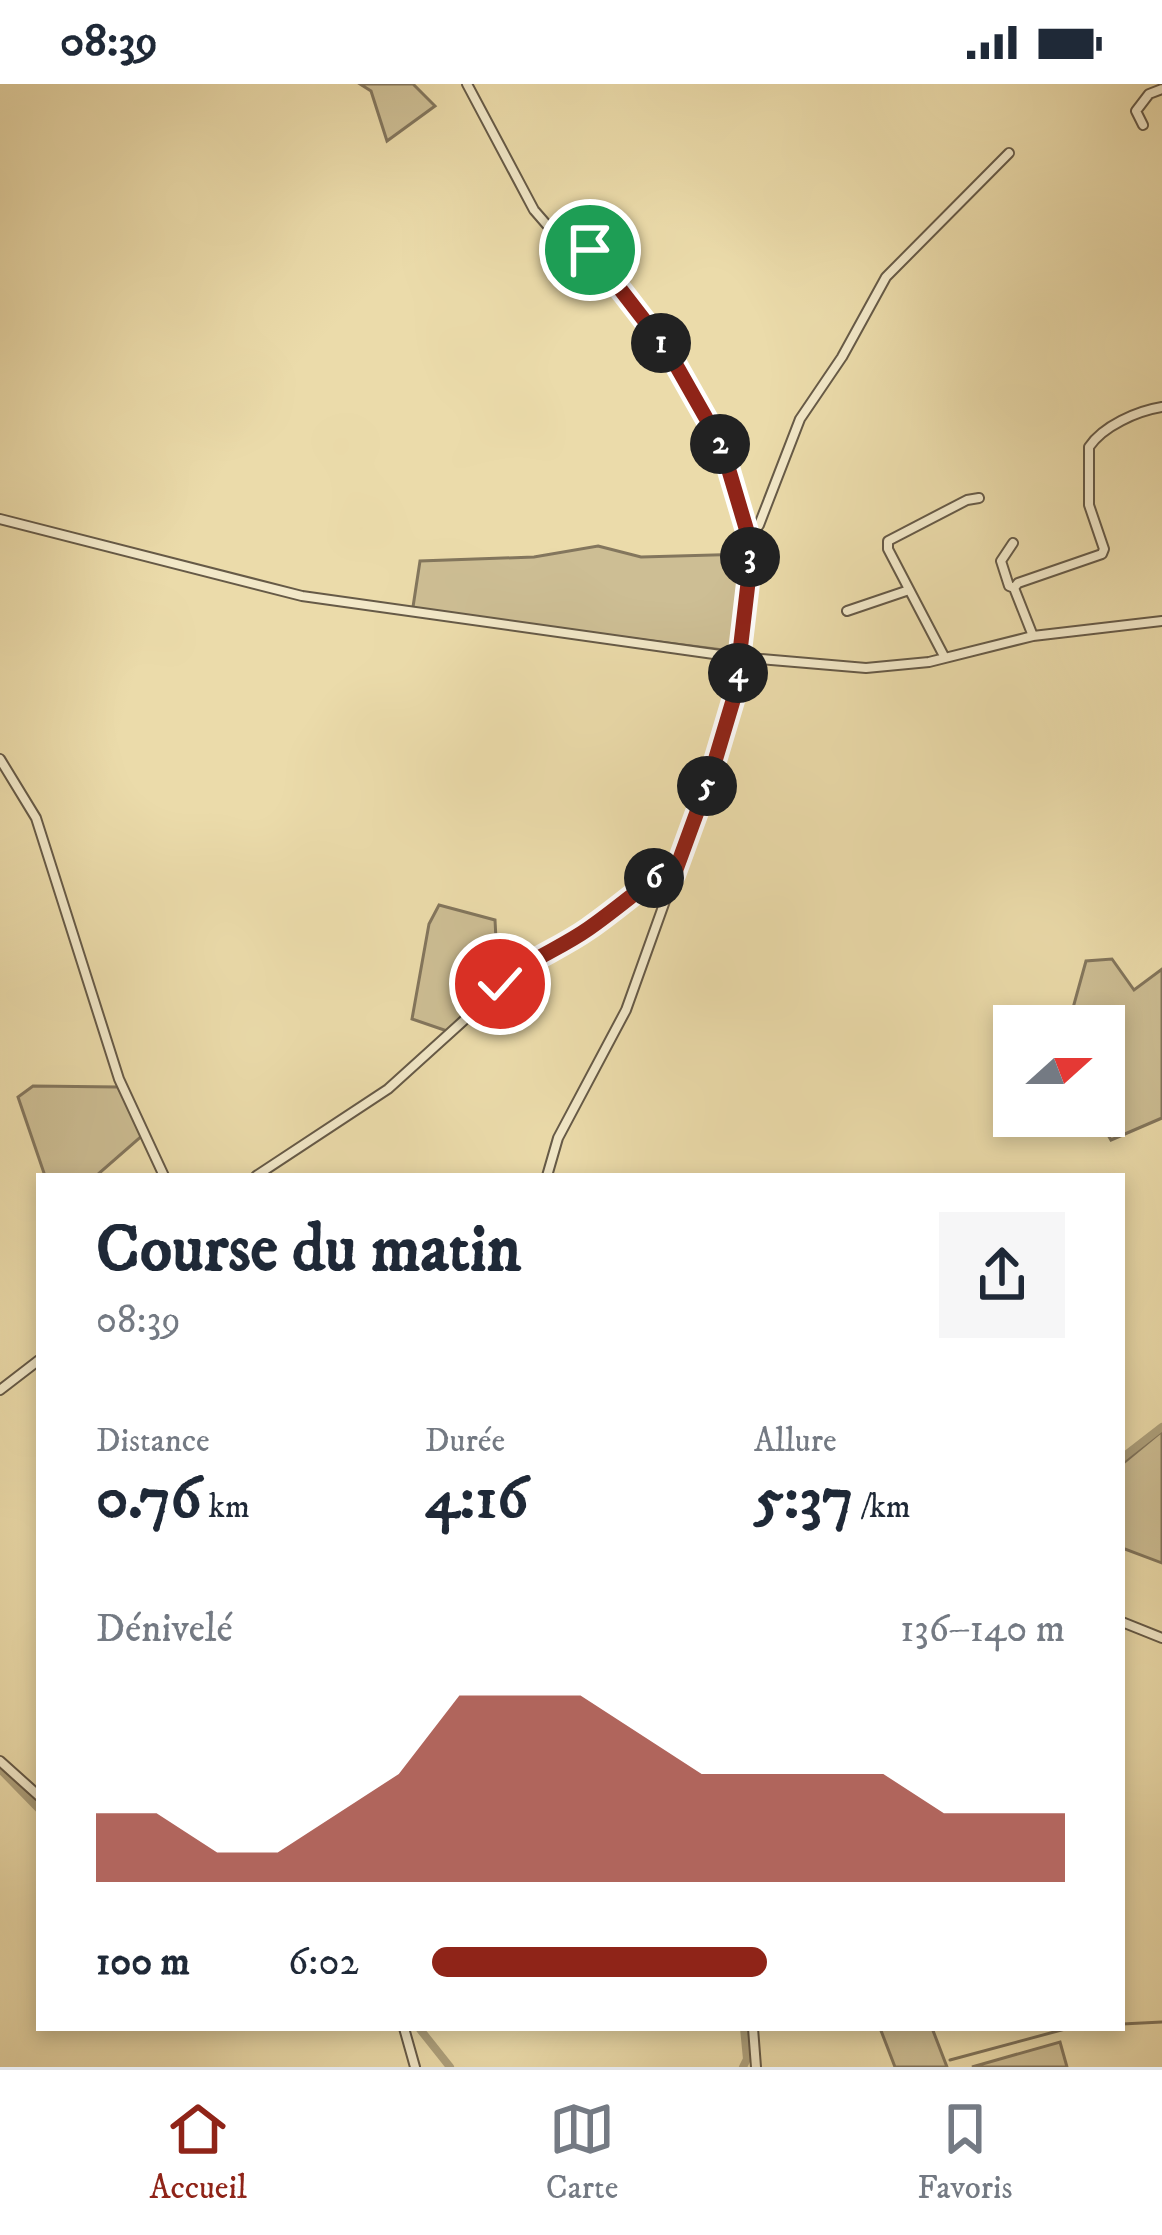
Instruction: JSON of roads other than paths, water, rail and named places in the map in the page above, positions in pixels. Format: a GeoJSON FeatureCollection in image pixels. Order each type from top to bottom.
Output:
{"type":"FeatureCollection","features":[{"type":"Feature","properties":{"kind":"street"},"geometry":{"type":"LineString","coordinates":[[467,84],[534,210],[547,225],[590,250],[676,363],[722,447],[749,538],[737,657],[722,742],[626,1010],[558,1138],[548,1173]]}},
{"type":"Feature","properties":{"kind":"street"},"geometry":{"type":"LineString","coordinates":[[1143,125],[1136,111],[1148,94],[1162,88]]}},
{"type":"Feature","properties":{"kind":"street"},"geometry":{"type":"LineString","coordinates":[[749,538],[759,525],[800,419],[842,357],[886,277],[1009,153]]}},
{"type":"Feature","properties":{"kind":"street"},"geometry":{"type":"LineString","coordinates":[[1014,588],[1102,554],[1089,505],[1089,447],[1105,431],[1162,407]]}},
{"type":"Feature","properties":{"kind":"street"},"geometry":{"type":"LineString","coordinates":[[945,658],[888,541],[979,498]]}},
{"type":"Feature","properties":{"kind":"street"},"geometry":{"type":"LineString","coordinates":[[0,519],[302,596],[737,657],[866,668],[945,658],[1033,636],[1162,621]]}},
{"type":"Feature","properties":{"kind":"street"},"geometry":{"type":"LineString","coordinates":[[1012,543],[1001,561],[1033,636]]}},
{"type":"Feature","properties":{"kind":"street"},"geometry":{"type":"LineString","coordinates":[[847,611],[910,590]]}},
{"type":"Feature","properties":{"kind":"street"},"geometry":{"type":"LineString","coordinates":[[0,759],[36,818],[119,1079],[163,1173]]}},
{"type":"Feature","properties":{"kind":"street"},"geometry":{"type":"LineString","coordinates":[[260,1173],[388,1089],[534,957],[590,928],[663,872],[674,875]]}},
{"type":"Feature","properties":{"kind":"street"},"geometry":{"type":"LineString","coordinates":[[0,1390],[36,1362]]}},
{"type":"Feature","properties":{"kind":"street"},"geometry":{"type":"LineString","coordinates":[[1125,1623],[1162,1638]]}},
{"type":"Feature","properties":{"kind":"street"},"geometry":{"type":"LineString","coordinates":[[0,1761],[36,1793]]}},
{"type":"Feature","properties":{"kind":"street"},"geometry":{"type":"LineString","coordinates":[[405,2031],[415,2067]]}},
{"type":"Feature","properties":{"kind":"street"},"geometry":{"type":"LineString","coordinates":[[753,2031],[756,2067]]}},
{"type":"Feature","properties":{"kind":"waterway"},"geometry":{"type":"LineString","coordinates":[[736,652],[738,602]]}},
{"type":"Feature","properties":{"kind":"waterway"},"geometry":{"type":"LineString","coordinates":[[717,746],[735,662]]}},
{"type":"Feature","properties":{"kind":"waterway"},"geometry":{"type":"LineString","coordinates":[[1125,1456],[1162,1427]]}},
{"type":"Feature","properties":{"kind":"waterway"},"geometry":{"type":"LineString","coordinates":[[0,1769],[36,1806]]}},
{"type":"Feature","properties":{"kind":"waterway"},"geometry":{"type":"LineString","coordinates":[[1125,2024],[1162,2022]]}},
{"type":"Feature","properties":{"kind":"waterway"},"geometry":{"type":"LineString","coordinates":[[421,2031],[450,2067]]}},
{"type":"Feature","properties":{"kind":"waterway"},"geometry":{"type":"LineString","coordinates":[[743,2067],[747,2059],[744,2031]]}},
{"type":"Feature","properties":{"kind":"waterway"},"geometry":{"type":"LineString","coordinates":[[950,2060],[1058,2031]]}}]}
